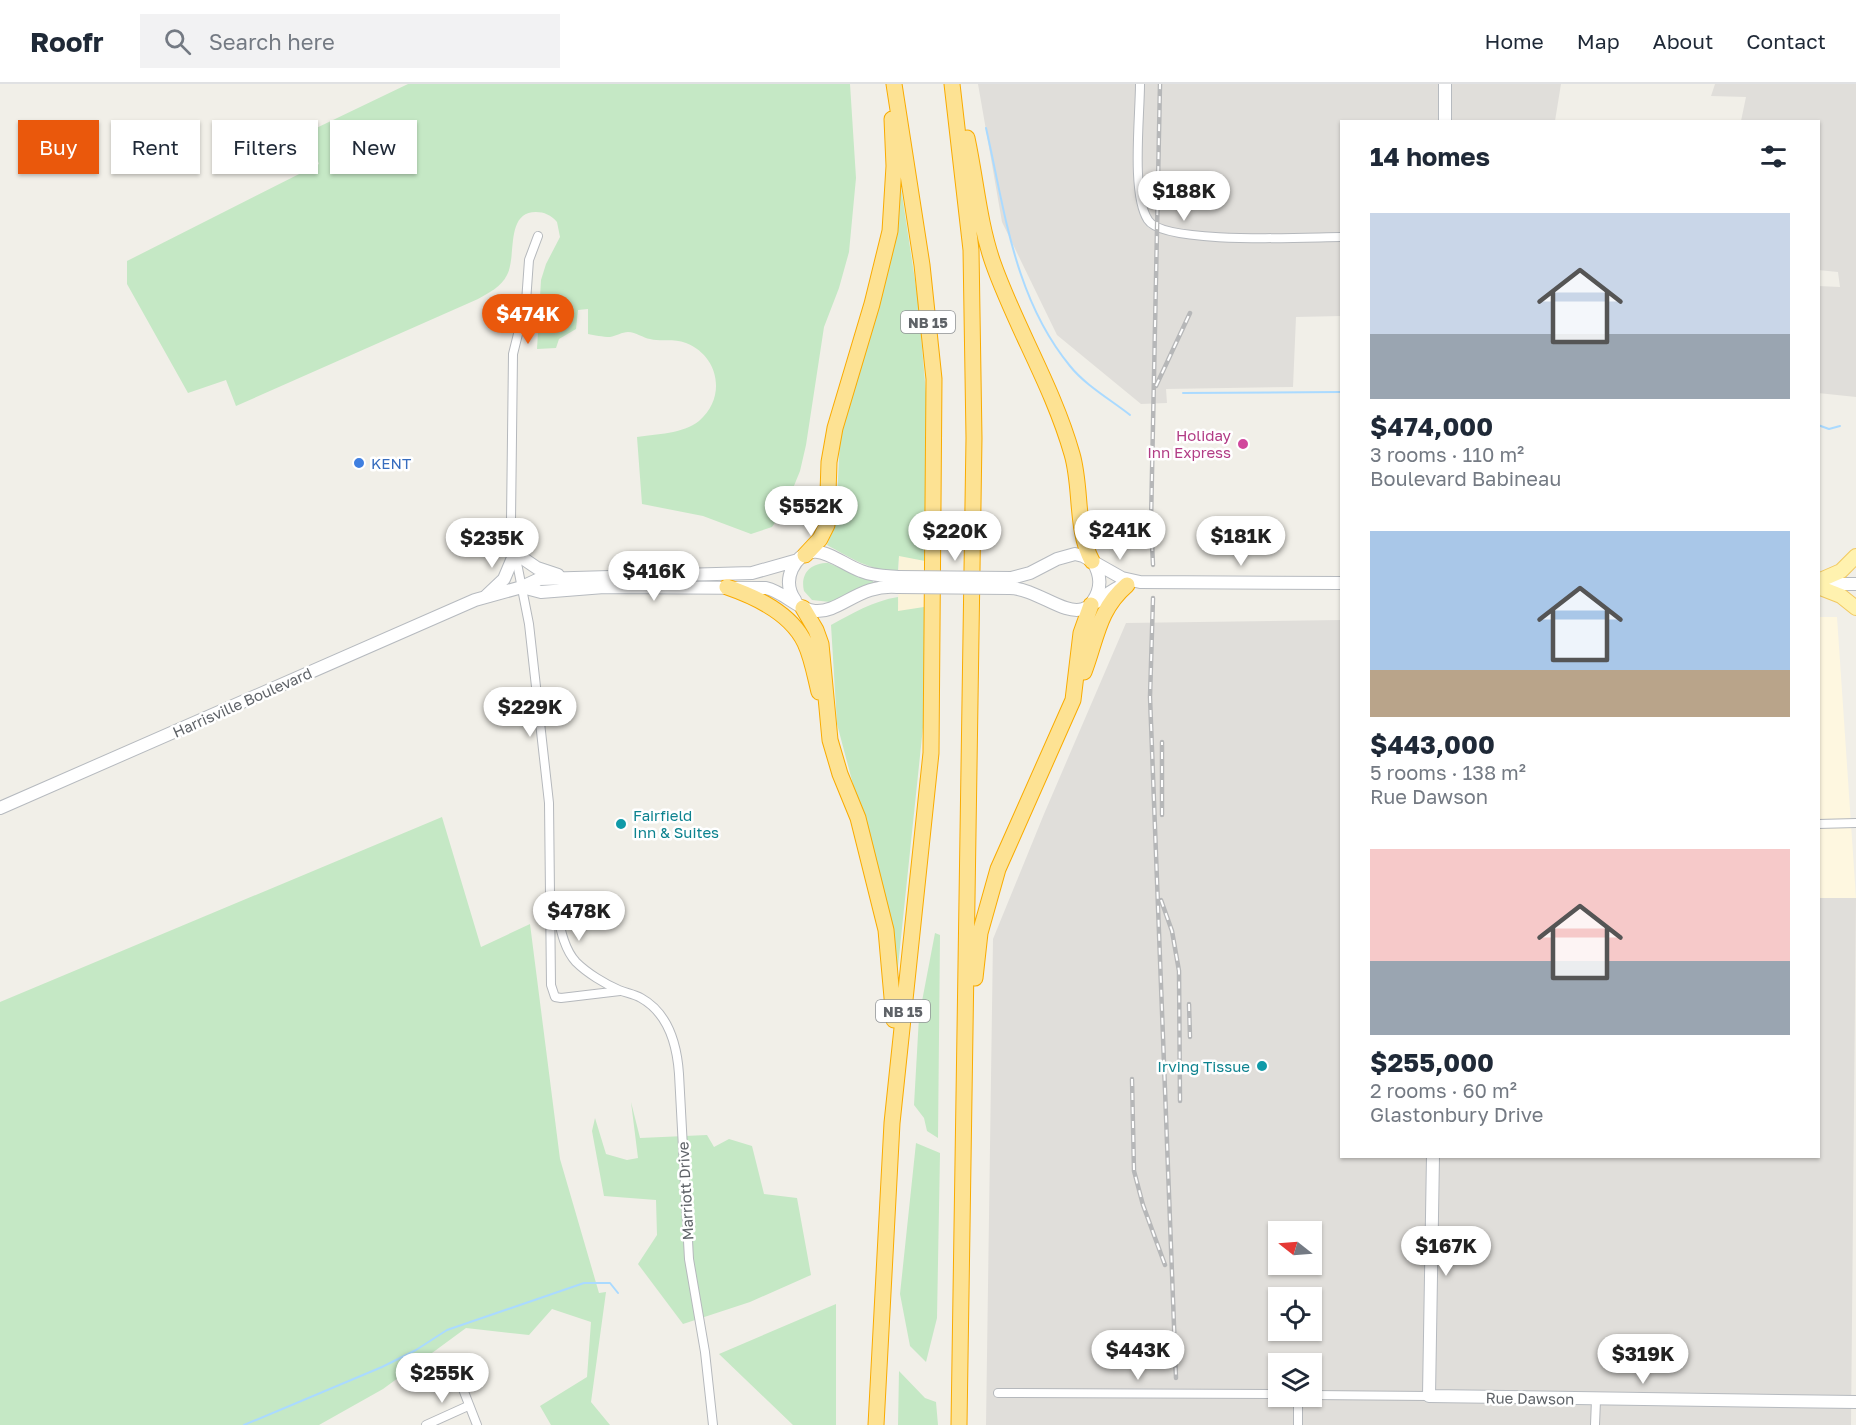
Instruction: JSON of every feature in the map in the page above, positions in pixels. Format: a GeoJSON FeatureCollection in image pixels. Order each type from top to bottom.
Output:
{"type":"FeatureCollection","features":[{"type":"Feature","properties":{"kind":"highway"},"geometry":{"type":"LineString","coordinates":[[801,558],[820,539],[827,525],[829,462],[835,428],[872,304],[890,231],[894,144],[886,84]]}},
{"type":"Feature","properties":{"kind":"highway","name":"NB 15"},"geometry":{"type":"LineString","coordinates":[[876,1425],[892,1123],[931,753],[934,390],[922,265],[894,84]]}},
{"type":"Feature","properties":{"kind":"highway"},"geometry":{"type":"LineString","coordinates":[[954,84],[987,244],[1067,438],[1076,474],[1085,542],[1092,561]]}},
{"type":"Feature","properties":{"kind":"highway","name":"NB 15"},"geometry":{"type":"LineString","coordinates":[[954,84],[971,250],[974,438],[959,1425]]}},
{"type":"Feature","properties":{"kind":"highway"},"geometry":{"type":"LineString","coordinates":[[963,1146],[975,971],[984,919],[1002,861],[1073,700],[1102,615],[1111,599],[1134,583]]}},
{"type":"Feature","properties":{"kind":"highway"},"geometry":{"type":"LineString","coordinates":[[727,587],[775,609],[793,625],[805,642],[840,774],[858,818],[886,930],[894,1016],[892,1123]]}},
{"type":"Feature","properties":{"kind":"highway"},"geometry":{"type":"LineString","coordinates":[[800,605],[816,630],[821,644],[827,718]]}},
{"type":"Feature","properties":{"kind":"highway"},"geometry":{"type":"LineString","coordinates":[[1073,700],[1081,633],[1091,605]]}},
{"type":"Feature","properties":{"kind":"main road"},"geometry":{"type":"LineString","coordinates":[[1445,84],[1445,120]]}},
{"type":"Feature","properties":{"kind":"main road"},"geometry":{"type":"LineString","coordinates":[[485,597],[522,587],[539,579],[752,573],[822,552],[864,573],[898,582]]}},
{"type":"Feature","properties":{"kind":"main road"},"geometry":{"type":"LineString","coordinates":[[485,597],[504,579],[515,553],[537,568],[567,577]]}},
{"type":"Feature","properties":{"kind":"main road"},"geometry":{"type":"LineString","coordinates":[[1010,583],[1066,555],[1083,556],[1134,583]]}},
{"type":"Feature","properties":{"kind":"main road"},"geometry":{"type":"LineString","coordinates":[[1820,583],[1841,571],[1856,556]]}},
{"type":"Feature","properties":{"kind":"main road"},"geometry":{"type":"LineString","coordinates":[[800,605],[788,585],[792,568],[801,558]]}},
{"type":"Feature","properties":{"kind":"main road"},"geometry":{"type":"LineString","coordinates":[[1091,605],[1100,587],[1100,577],[1092,561]]}},
{"type":"Feature","properties":{"kind":"main road"},"geometry":{"type":"LineString","coordinates":[[522,587],[541,592],[568,588],[727,587],[775,590],[800,605],[823,612],[864,591],[898,582],[1010,583],[1073,610],[1091,605],[1113,589],[1134,583],[1340,583]]}},
{"type":"Feature","properties":{"kind":"main road"},"geometry":{"type":"LineString","coordinates":[[1820,584],[1856,584]]}},
{"type":"Feature","properties":{"kind":"main road"},"geometry":{"type":"LineString","coordinates":[[1820,585],[1841,596],[1856,608]]}},
{"type":"Feature","properties":{"kind":"main road","name":"Harrisville Boulevard"},"geometry":{"type":"LineString","coordinates":[[0,808],[485,597]]}},
{"type":"Feature","properties":{"kind":"main road"},"geometry":{"type":"LineString","coordinates":[[1429,1396],[1433,1158]]}},
{"type":"Feature","properties":{"kind":"main road","name":"Rue Dawson"},"geometry":{"type":"LineString","coordinates":[[1429,1396],[1856,1402]]}},
{"type":"Feature","properties":{"kind":"street"},"geometry":{"type":"LineString","coordinates":[[1140,84],[1138,190],[1148,222],[1158,230],[1195,237],[1340,237]]}},
{"type":"Feature","properties":{"kind":"street","name":"Marriott Drive"},"geometry":{"type":"LineString","coordinates":[[538,236],[529,260],[526,302],[513,354],[511,520],[529,624],[543,732],[549,804],[552,993],[555,997],[570,999],[620,990]]}},
{"type":"Feature","properties":{"kind":"street"},"geometry":{"type":"LineString","coordinates":[[1820,824],[1856,823]]}},
{"type":"Feature","properties":{"kind":"street","name":"Marriott Drive"},"geometry":{"type":"LineString","coordinates":[[550,888],[566,944],[576,961],[620,990],[642,998],[654,1007],[670,1030],[675,1044],[679,1074],[689,1259],[705,1352],[712,1421]]}},
{"type":"Feature","properties":{"kind":"street"},"geometry":{"type":"LineString","coordinates":[[453,1362],[477,1425]]}},
{"type":"Feature","properties":{"kind":"street"},"geometry":{"type":"LineString","coordinates":[[998,1393],[1268,1394]]}},
{"type":"Feature","properties":{"kind":"street","name":"Rue Dawson"},"geometry":{"type":"LineString","coordinates":[[1322,1395],[1429,1396]]}},
{"type":"Feature","properties":{"kind":"street"},"geometry":{"type":"LineString","coordinates":[[1595,1425],[1596,1400]]}},
{"type":"Feature","properties":{"kind":"street"},"geometry":{"type":"LineString","coordinates":[[426,1425],[468,1406]]}},
{"type":"Feature","properties":{"kind":"street"},"geometry":{"type":"LineString","coordinates":[[1298,1407],[1298,1425]]}},
{"type":"Feature","properties":{"kind":"shaded area"},"geometry":{"type":"Polygon","coordinates":[[[978,84],[1561,84],[1555,120],[1340,120],[1340,316],[1296,317],[1293,387],[1166,389],[1167,403],[1141,404],[1057,335],[1002,222],[978,84]]]}},
{"type":"Feature","properties":{"kind":"shaded area"},"geometry":{"type":"Polygon","coordinates":[[[1715,84],[1856,84],[1856,397],[1820,393],[1820,286],[1840,287],[1838,272],[1820,270],[1820,120],[1741,120],[1746,97],[1711,96],[1715,84]]]}},
{"type":"Feature","properties":{"kind":"shaded area"},"geometry":{"type":"Polygon","coordinates":[[[1820,617],[1837,617],[1856,898],[1820,898],[1820,617]]]}},
{"type":"Feature","properties":{"kind":"shaded area"},"geometry":{"type":"Polygon","coordinates":[[[1340,620],[1340,1158],[1820,1158],[1820,898],[1856,898],[1851,1425],[986,1425],[993,939],[1126,623],[1340,620]]]}},
{"type":"Feature","properties":{"kind":"green space"},"geometry":{"type":"Polygon","coordinates":[[[408,84],[850,84],[856,178],[849,252],[839,288],[824,327],[800,471],[785,508],[772,527],[751,534],[703,516],[642,504],[637,437],[685,429],[699,421],[708,411],[716,389],[712,367],[706,357],[686,343],[654,340],[628,332],[610,337],[588,334],[588,309],[578,310],[576,329],[559,339],[556,348],[537,349],[541,280],[546,264],[560,237],[557,222],[542,213],[526,214],[520,219],[514,236],[510,267],[505,279],[478,299],[236,406],[226,380],[188,393],[127,284],[127,261],[299,174],[318,174],[318,127],[330,121],[330,174],[417,174],[417,120],[333,120],[408,84]]]}},
{"type":"Feature","properties":{"kind":"green space"},"geometry":{"type":"Polygon","coordinates":[[[900,181],[918,300],[928,417],[925,708],[897,976],[859,807],[837,724],[831,625],[872,604],[898,597],[899,611],[899,556],[898,571],[878,569],[861,563],[827,545],[836,523],[840,436],[900,181]]]}},
{"type":"Feature","properties":{"kind":"green space"},"geometry":{"type":"Polygon","coordinates":[[[828,563],[873,581],[873,584],[830,602],[812,600],[804,591],[805,575],[811,567],[828,563]]]}},
{"type":"Feature","properties":{"kind":"green space"},"geometry":{"type":"Polygon","coordinates":[[[442,817],[481,947],[530,924],[560,1159],[599,1293],[606,1292],[591,1402],[610,1425],[551,1425],[540,1406],[587,1377],[591,1322],[552,1309],[529,1335],[466,1328],[383,1389],[319,1425],[0,1425],[0,1002],[442,817]]]}},
{"type":"Feature","properties":{"kind":"green space"},"geometry":{"type":"Polygon","coordinates":[[[935,933],[940,935],[938,1138],[927,1131],[924,1118],[914,1105],[919,1017],[935,933]]]}},
{"type":"Feature","properties":{"kind":"green space"},"geometry":{"type":"Polygon","coordinates":[[[631,1102],[640,1138],[707,1135],[714,1147],[729,1139],[752,1146],[764,1194],[797,1198],[811,1275],[750,1302],[683,1324],[638,1264],[657,1235],[656,1200],[604,1196],[592,1131],[595,1118],[606,1154],[627,1160],[638,1158],[631,1102]]]}},
{"type":"Feature","properties":{"kind":"green space"},"geometry":{"type":"Polygon","coordinates":[[[916,1143],[940,1153],[937,1318],[926,1362],[910,1346],[900,1294],[916,1143]]]}},
{"type":"Feature","properties":{"kind":"green space"},"geometry":{"type":"Polygon","coordinates":[[[836,1304],[836,1425],[793,1425],[719,1354],[836,1304]]]}},
{"type":"Feature","properties":{"kind":"green space"},"geometry":{"type":"Polygon","coordinates":[[[899,1371],[925,1398],[936,1402],[938,1425],[898,1425],[899,1371]]]}},
{"type":"Feature","properties":{"kind":"sand"},"geometry":{"type":"Polygon","coordinates":[[[899,556],[925,561],[924,607],[898,611],[899,556]]]}},
{"type":"Feature","properties":{"kind":"waterway"},"geometry":{"type":"LineString","coordinates":[[986,128],[1014,253],[1036,312],[1051,340],[1076,373],[1130,415]]}},
{"type":"Feature","properties":{"kind":"waterway"},"geometry":{"type":"LineString","coordinates":[[1183,393],[1340,392]]}},
{"type":"Feature","properties":{"kind":"waterway"},"geometry":{"type":"LineString","coordinates":[[1820,426],[1829,429],[1840,426]]}},
{"type":"Feature","properties":{"kind":"waterway"},"geometry":{"type":"LineString","coordinates":[[244,1425],[382,1367],[416,1350],[447,1330],[584,1283],[610,1283],[618,1293]]}},
{"type":"Feature","properties":{"kind":"railway"},"geometry":{"type":"LineString","coordinates":[[1153,565],[1151,522],[1160,84]]}},
{"type":"Feature","properties":{"kind":"railway"},"geometry":{"type":"LineString","coordinates":[[1156,386],[1190,313]]}},
{"type":"Feature","properties":{"kind":"railway"},"geometry":{"type":"LineString","coordinates":[[1153,598],[1150,697],[1176,1378]]}},
{"type":"Feature","properties":{"kind":"railway"},"geometry":{"type":"LineString","coordinates":[[1162,742],[1162,815]]}},
{"type":"Feature","properties":{"kind":"railway"},"geometry":{"type":"LineString","coordinates":[[1161,900],[1172,931],[1179,971],[1180,1101]]}},
{"type":"Feature","properties":{"kind":"railway"},"geometry":{"type":"LineString","coordinates":[[1189,1004],[1190,1037]]}},
{"type":"Feature","properties":{"kind":"railway"},"geometry":{"type":"LineString","coordinates":[[1132,1079],[1134,1171],[1143,1205],[1165,1265]]}},
{"type":"Feature","properties":{"kind":"place","name":"Holiday Inn Express"},"geometry":{"type":"Point","coordinates":[1243,444]}},
{"type":"Feature","properties":{"kind":"place","name":"KENT"},"geometry":{"type":"Point","coordinates":[359,463]}},
{"type":"Feature","properties":{"kind":"place","name":"Fairfield Inn & Suites"},"geometry":{"type":"Point","coordinates":[621,824]}},
{"type":"Feature","properties":{"kind":"place","name":"Irving Tissue"},"geometry":{"type":"Point","coordinates":[1262,1066]}}]}
